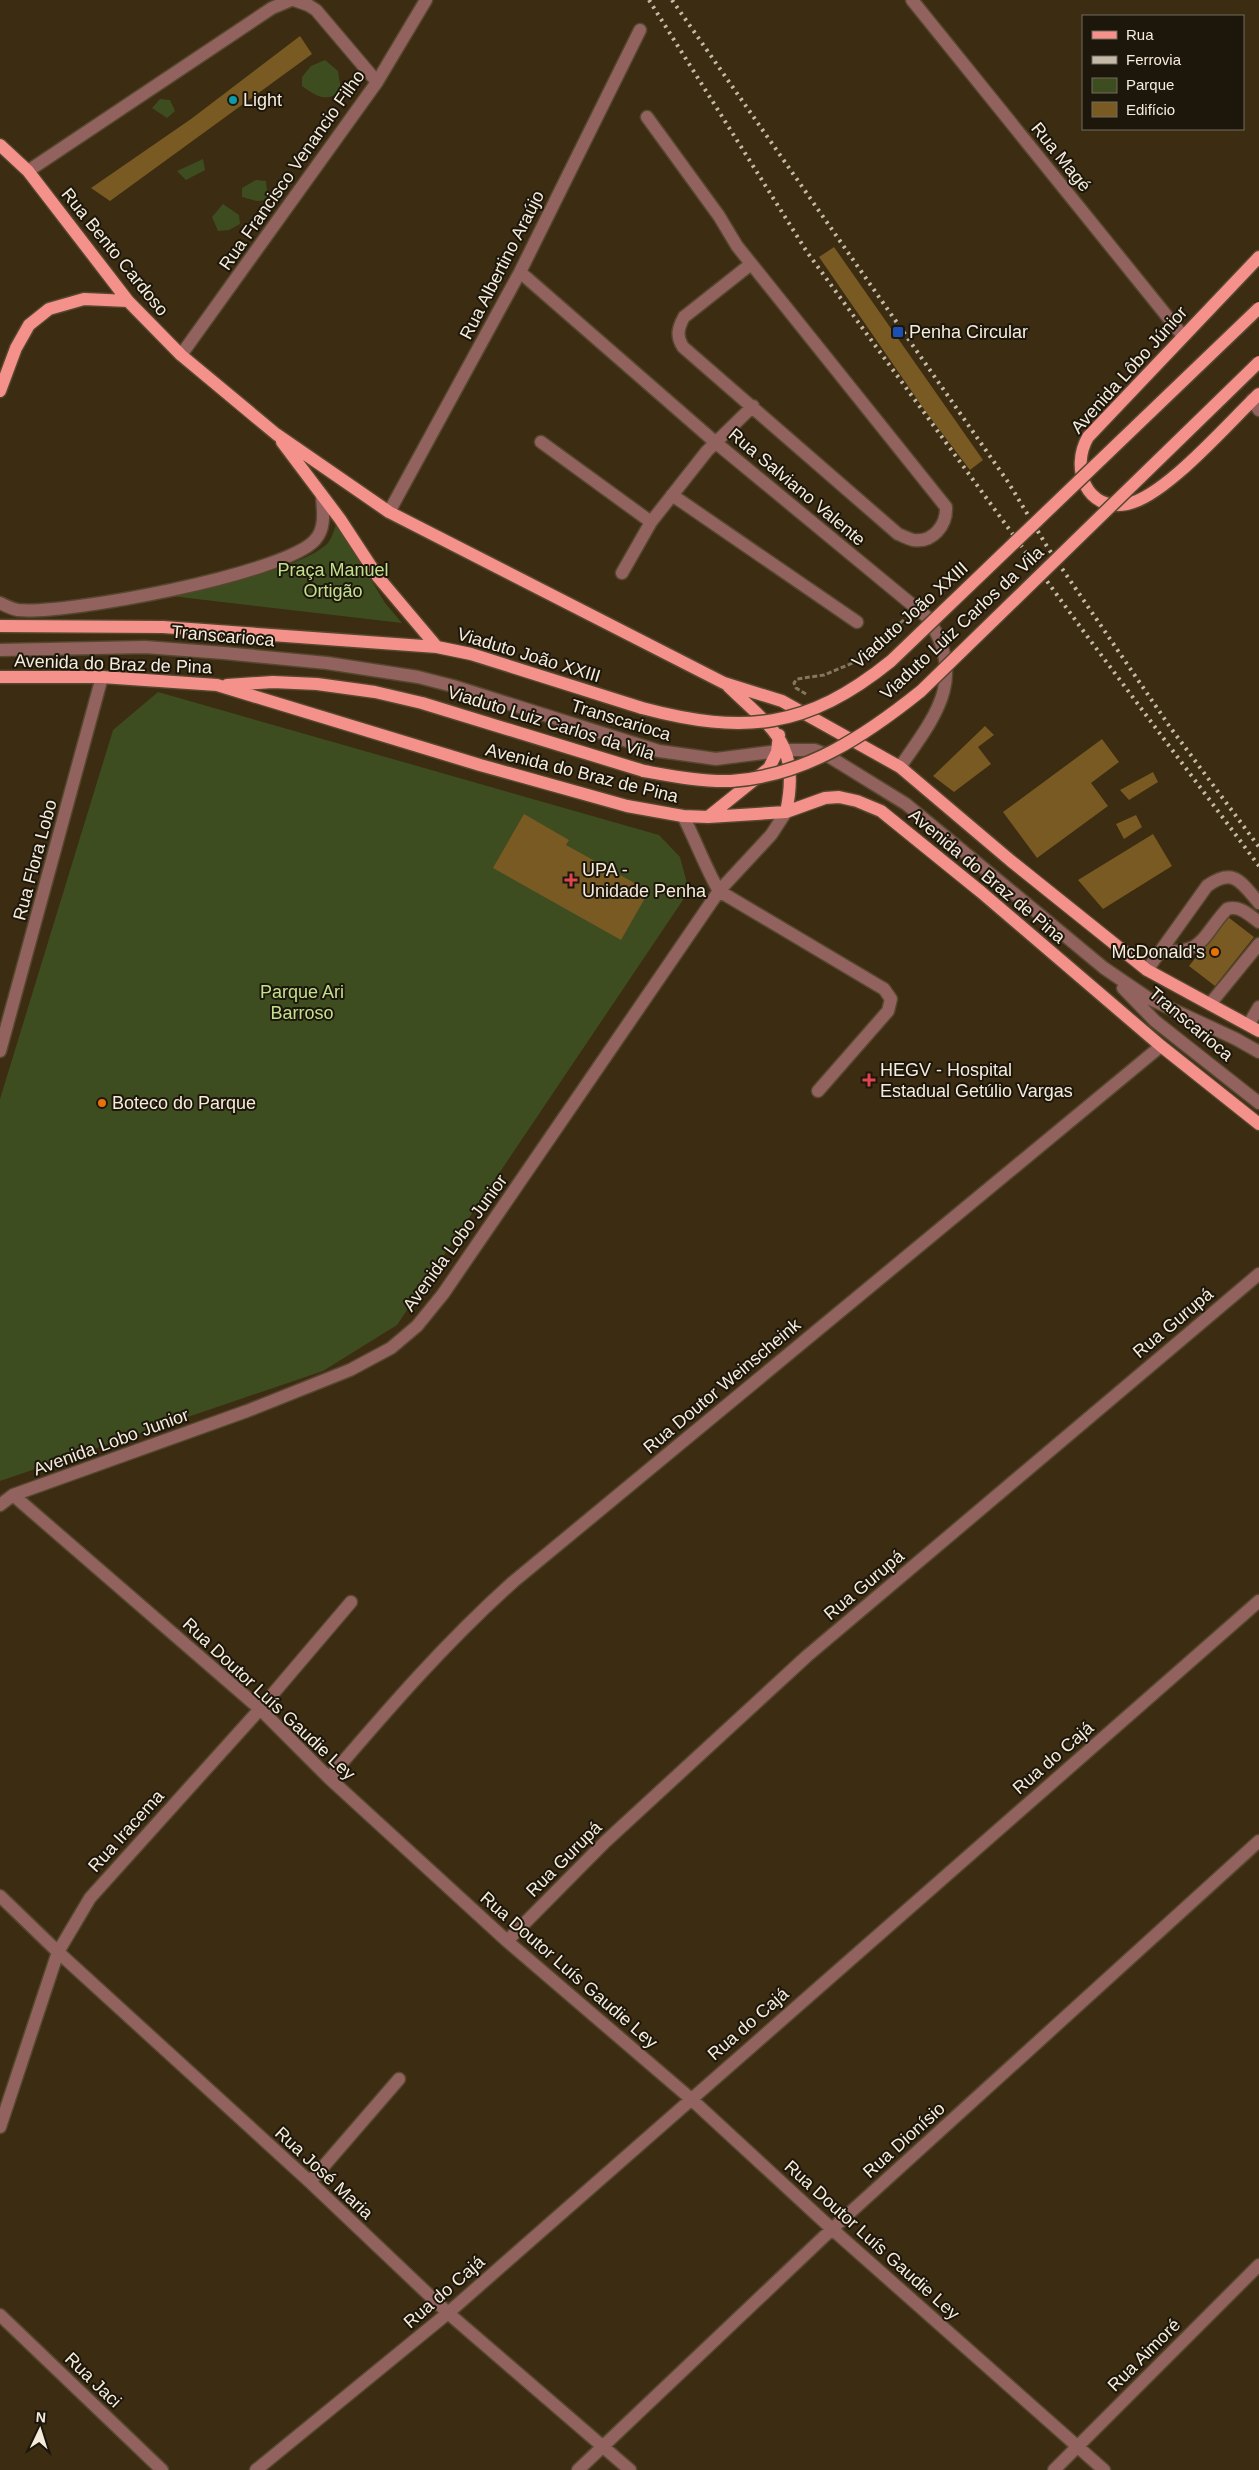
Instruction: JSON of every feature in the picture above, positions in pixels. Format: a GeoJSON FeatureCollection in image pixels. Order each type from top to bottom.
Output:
{"type":"FeatureCollection","features":[{"type":"Feature","properties":{"kind":"main road","name":"Rua Bento Cardoso"},"geometry":{"type":"LineString","coordinates":[[0,145],[28,171],[128,301],[181,355],[276,434]]}},
{"type":"Feature","properties":{"kind":"main road","name":"Avenida Lôbo Júnior"},"geometry":{"type":"LineString","coordinates":[[1257,402],[1168,482],[1149,496],[1128,504],[1112,505],[1095,497],[1080,473],[1081,449],[1088,437],[1259,257]]}},
{"type":"Feature","properties":{"kind":"main road"},"geometry":{"type":"LineString","coordinates":[[0,391],[16,348],[30,325],[49,309],[84,299],[128,301]]}},
{"type":"Feature","properties":{"kind":"main road","name":"Viaduto João XXIII"},"geometry":{"type":"LineString","coordinates":[[437,646],[472,654],[674,717],[723,724],[781,719],[810,711],[867,680],[891,661],[1259,308]]}},
{"type":"Feature","properties":{"kind":"main road","name":"Viaduto Luiz Carlos da Vila"},"geometry":{"type":"LineString","coordinates":[[217,685],[273,682],[317,684],[375,692],[422,703],[644,771],[730,781],[777,772],[829,755],[894,713],[921,691],[1259,362]]}},
{"type":"Feature","properties":{"kind":"main road"},"geometry":{"type":"LineString","coordinates":[[276,434],[378,577],[437,646]]}},
{"type":"Feature","properties":{"kind":"main road","name":"Avenida do Braz de Pina"},"geometry":{"type":"LineString","coordinates":[[276,434],[389,512],[724,683],[782,702],[900,766],[1011,861],[1146,970],[1254,1027]]}},
{"type":"Feature","properties":{"kind":"main road"},"geometry":{"type":"LineString","coordinates":[[0,626],[163,627],[437,646]]}},
{"type":"Feature","properties":{"kind":"main road","name":"Avenida do Braz de Pina"},"geometry":{"type":"LineString","coordinates":[[0,677],[102,677],[217,685],[480,765],[627,806],[683,816],[708,817],[786,812],[826,798],[839,797],[857,801],[881,811],[981,892],[1160,1046],[1259,1124]]}},
{"type":"Feature","properties":{"kind":"main road"},"geometry":{"type":"LineString","coordinates":[[724,683],[779,735],[781,751],[791,775],[791,790],[786,812]]}},
{"type":"Feature","properties":{"kind":"main road"},"geometry":{"type":"LineString","coordinates":[[708,817],[759,778],[781,751]]}},
{"type":"Feature","properties":{"kind":"street"},"geometry":{"type":"LineString","coordinates":[[28,171],[272,8],[292,0],[308,5],[316,10],[377,82]]}},
{"type":"Feature","properties":{"kind":"street","name":"Rua Francisco Venancio Filho"},"geometry":{"type":"LineString","coordinates":[[181,355],[377,82],[426,0]]}},
{"type":"Feature","properties":{"kind":"street","name":"Rua Magé"},"geometry":{"type":"LineString","coordinates":[[912,0],[1183,336]]}},
{"type":"Feature","properties":{"kind":"street","name":"Rua Albertino Araújo"},"geometry":{"type":"LineString","coordinates":[[389,512],[520,272],[640,30]]}},
{"type":"Feature","properties":{"kind":"street"},"geometry":{"type":"LineString","coordinates":[[647,117],[719,216],[751,264],[946,507],[947,517],[943,527],[926,539],[913,540],[898,534],[683,347],[678,338],[679,325],[684,317],[751,264]]}},
{"type":"Feature","properties":{"kind":"street","name":"Rua Salviano Valente"},"geometry":{"type":"LineString","coordinates":[[520,272],[716,442],[927,618],[940,636],[947,658],[947,681],[942,701],[900,766]]}},
{"type":"Feature","properties":{"kind":"street"},"geometry":{"type":"LineString","coordinates":[[622,573],[651,522],[672,495],[716,442],[753,406]]}},
{"type":"Feature","properties":{"kind":"street"},"geometry":{"type":"LineString","coordinates":[[541,442],[651,522]]}},
{"type":"Feature","properties":{"kind":"street"},"geometry":{"type":"LineString","coordinates":[[672,495],[857,622]]}},
{"type":"Feature","properties":{"kind":"street"},"geometry":{"type":"LineString","coordinates":[[0,603],[16,610],[89,604],[168,591],[282,560],[315,540],[322,530],[324,518],[322,496]]}},
{"type":"Feature","properties":{"kind":"street","name":"Transcarioca"},"geometry":{"type":"LineString","coordinates":[[0,650],[145,647],[327,662],[418,677],[453,686],[659,751],[716,759],[781,751],[815,750],[825,754],[906,804],[1104,968],[1148,998],[1236,1039],[1259,1052]]}},
{"type":"Feature","properties":{"kind":"street","name":"Rua Flora Lobo"},"geometry":{"type":"LineString","coordinates":[[0,1051],[102,677]]}},
{"type":"Feature","properties":{"kind":"street","name":"Avenida Lobo Junior"},"geometry":{"type":"LineString","coordinates":[[0,1505],[14,1495],[247,1411],[350,1370],[391,1348],[417,1326],[443,1294],[719,891],[771,835],[786,812]]}},
{"type":"Feature","properties":{"kind":"street"},"geometry":{"type":"LineString","coordinates":[[683,816],[702,862],[719,891],[884,989],[891,999],[888,1011],[818,1091]]}},
{"type":"Feature","properties":{"kind":"street"},"geometry":{"type":"LineString","coordinates":[[1146,970],[1207,886],[1220,877],[1231,876],[1239,880],[1259,903]]}},
{"type":"Feature","properties":{"kind":"street"},"geometry":{"type":"LineString","coordinates":[[1161,951],[1189,950],[1198,946],[1227,908],[1241,909],[1259,922]]}},
{"type":"Feature","properties":{"kind":"street"},"geometry":{"type":"LineString","coordinates":[[1210,1004],[1259,944]]}},
{"type":"Feature","properties":{"kind":"street","name":"Transcarioca"},"geometry":{"type":"LineString","coordinates":[[1104,968],[1155,1021],[1259,1103]]}},
{"type":"Feature","properties":{"kind":"street"},"geometry":{"type":"LineString","coordinates":[[1254,1027],[1259,1007]]}},
{"type":"Feature","properties":{"kind":"street","name":"Rua Doutor Weinscheink"},"geometry":{"type":"LineString","coordinates":[[330,1778],[418,1674],[512,1582],[1160,1046]]}},
{"type":"Feature","properties":{"kind":"street","name":"Rua Gurupá"},"geometry":{"type":"LineString","coordinates":[[507,1941],[612,1836],[807,1656],[1259,1274]]}},
{"type":"Feature","properties":{"kind":"street","name":"Rua Doutor Luís Gaudie Ley"},"geometry":{"type":"LineString","coordinates":[[14,1495],[260,1709],[330,1778],[507,1941],[690,2098],[832,2229],[1104,2470]]}},
{"type":"Feature","properties":{"kind":"street","name":"Rua do Cajá"},"geometry":{"type":"LineString","coordinates":[[256,2470],[448,2313],[690,2098],[1259,1601]]}},
{"type":"Feature","properties":{"kind":"street","name":"Rua Iracema"},"geometry":{"type":"LineString","coordinates":[[0,2127],[58,1952],[90,1898],[260,1709],[351,1602]]}},
{"type":"Feature","properties":{"kind":"street","name":"Rua Dionísio"},"geometry":{"type":"LineString","coordinates":[[578,2470],[832,2229],[1259,1841]]}},
{"type":"Feature","properties":{"kind":"street","name":"Rua José Maria"},"geometry":{"type":"LineString","coordinates":[[0,1896],[58,1952],[310,2182],[448,2313],[630,2470]]}},
{"type":"Feature","properties":{"kind":"street"},"geometry":{"type":"LineString","coordinates":[[310,2182],[399,2079]]}},
{"type":"Feature","properties":{"kind":"street","name":"Rua Aimoré"},"geometry":{"type":"LineString","coordinates":[[1054,2470],[1259,2264]]}},
{"type":"Feature","properties":{"kind":"street","name":"Rua Jaci"},"geometry":{"type":"LineString","coordinates":[[0,2315],[162,2470]]}},
{"type":"Feature","properties":{"kind":"green space"},"geometry":{"type":"Polygon","coordinates":[[[325,60],[338,71],[341,91],[331,97],[321,97],[302,86],[302,77],[311,66],[325,60]]]}},
{"type":"Feature","properties":{"kind":"green space"},"geometry":{"type":"Polygon","coordinates":[[[160,99],[170,100],[175,111],[167,118],[152,108],[160,99]]]}},
{"type":"Feature","properties":{"kind":"green space"},"geometry":{"type":"Polygon","coordinates":[[[203,159],[205,170],[186,180],[177,171],[203,159]]]}},
{"type":"Feature","properties":{"kind":"green space"},"geometry":{"type":"Polygon","coordinates":[[[256,180],[266,181],[268,200],[257,201],[242,197],[242,188],[256,180]]]}},
{"type":"Feature","properties":{"kind":"green space"},"geometry":{"type":"Polygon","coordinates":[[[223,204],[239,215],[240,224],[229,230],[218,231],[212,217],[223,204]]]}},
{"type":"Feature","properties":{"kind":"green space","name":"Praça Manuel Ortigão"},"geometry":{"type":"Polygon","coordinates":[[[337,523],[385,603],[402,623],[171,596],[253,576],[295,562],[313,554],[327,544],[332,537],[337,523]]]}},
{"type":"Feature","properties":{"kind":"green space","name":"Parque Ari Barroso"},"geometry":{"type":"Polygon","coordinates":[[[158,692],[659,835],[680,857],[689,891],[397,1325],[323,1371],[0,1481],[0,1099],[113,730],[158,692]]]}},
{"type":"Feature","properties":{"kind":"building","name":"Light"},"geometry":{"type":"Polygon","coordinates":[[[300,36],[312,54],[110,201],[91,188],[191,119],[300,36]]]}},
{"type":"Feature","properties":{"kind":"building"},"geometry":{"type":"Polygon","coordinates":[[[834,247],[983,460],[970,470],[926,412],[819,257],[834,247]]]}},
{"type":"Feature","properties":{"kind":"building"},"geometry":{"type":"Polygon","coordinates":[[[985,726],[994,735],[978,747],[991,764],[954,792],[933,776],[985,726]]]}},
{"type":"Feature","properties":{"kind":"building"},"geometry":{"type":"Polygon","coordinates":[[[1102,739],[1119,762],[1091,783],[1108,806],[1037,858],[1003,812],[1102,739]]]}},
{"type":"Feature","properties":{"kind":"building"},"geometry":{"type":"Polygon","coordinates":[[[1153,772],[1158,782],[1129,800],[1120,790],[1153,772]]]}},
{"type":"Feature","properties":{"kind":"building","name":"UPA - Unidade Penha"},"geometry":{"type":"Polygon","coordinates":[[[524,814],[569,840],[566,845],[649,891],[621,940],[493,868],[524,814]]]}},
{"type":"Feature","properties":{"kind":"building"},"geometry":{"type":"Polygon","coordinates":[[[1136,815],[1142,827],[1124,839],[1116,824],[1136,815]]]}},
{"type":"Feature","properties":{"kind":"building"},"geometry":{"type":"Polygon","coordinates":[[[1153,834],[1172,866],[1103,909],[1078,880],[1153,834]]]}},
{"type":"Feature","properties":{"kind":"building"},"geometry":{"type":"Polygon","coordinates":[[[1228,917],[1254,937],[1215,986],[1189,966],[1228,917]]]}},
{"type":"Feature","properties":{"kind":"railway"},"geometry":{"type":"LineString","coordinates":[[649,0],[807,252],[1087,636],[1259,866]]}},
{"type":"Feature","properties":{"kind":"railway"},"geometry":{"type":"LineString","coordinates":[[672,0],[1008,482],[1048,548],[1170,727],[1259,847]]}},
{"type":"Feature","properties":{"kind":"place","name":"Light"},"geometry":{"type":"Point","coordinates":[233,100]}},
{"type":"Feature","properties":{"kind":"place","name":"Penha Circular"},"geometry":{"type":"Point","coordinates":[898,332]}},
{"type":"Feature","properties":{"kind":"place","name":"UPA - Unidade Penha"},"geometry":{"type":"Point","coordinates":[571,880]}},
{"type":"Feature","properties":{"kind":"place","name":"McDonald's"},"geometry":{"type":"Point","coordinates":[1215,952]}},
{"type":"Feature","properties":{"kind":"place","name":"HEGV - Hospital Estadual Getúlio Vargas"},"geometry":{"type":"Point","coordinates":[869,1080]}},
{"type":"Feature","properties":{"kind":"place","name":"Boteco do Parque"},"geometry":{"type":"Point","coordinates":[102,1103]}}]}
